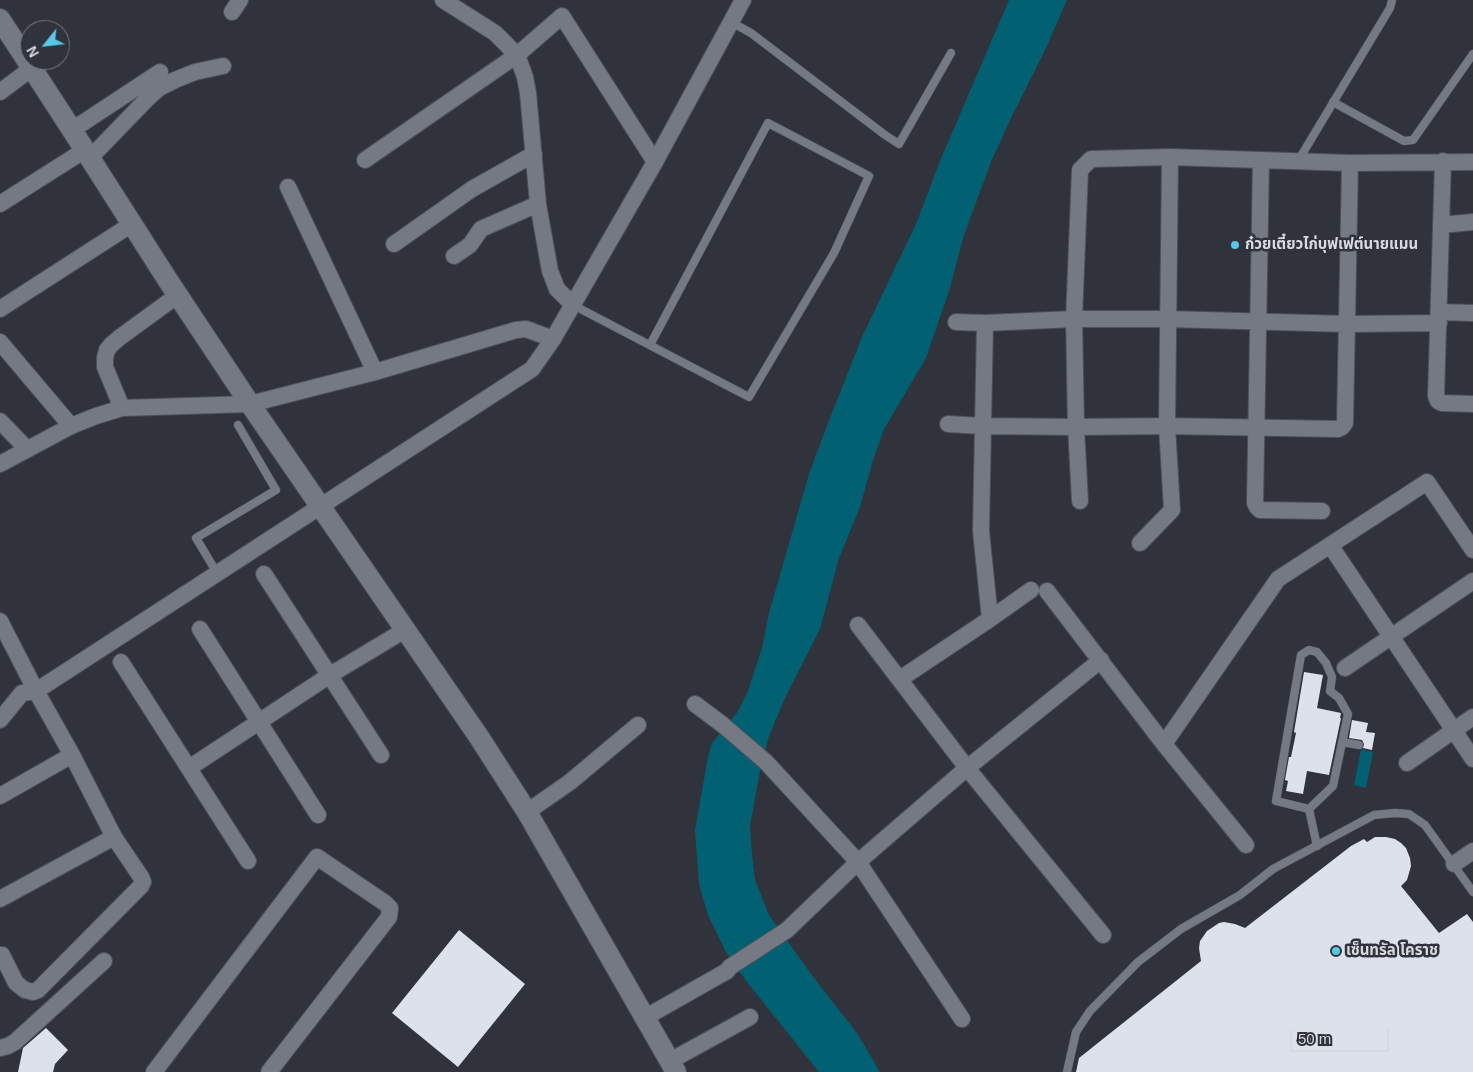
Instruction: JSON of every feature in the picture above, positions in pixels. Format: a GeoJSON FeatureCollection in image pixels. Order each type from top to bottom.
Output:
{"type":"FeatureCollection","features":[{"type":"Feature","properties":{"kind":"street"},"geometry":{"type":"LineString","coordinates":[[443,0],[495,33],[517,56],[525,76],[528,93],[538,204],[550,271],[557,288],[573,305]]}},
{"type":"Feature","properties":{"kind":"street"},"geometry":{"type":"LineString","coordinates":[[0,720],[22,693],[36,691],[532,369],[554,339],[744,0]]}},
{"type":"Feature","properties":{"kind":"street"},"geometry":{"type":"LineString","coordinates":[[365,160],[517,56],[562,16],[654,162]]}},
{"type":"Feature","properties":{"kind":"street"},"geometry":{"type":"LineString","coordinates":[[0,19],[20,50]]}},
{"type":"Feature","properties":{"kind":"street"},"geometry":{"type":"LineString","coordinates":[[0,204],[88,154],[159,88],[195,72],[223,66]]}},
{"type":"Feature","properties":{"kind":"street"},"geometry":{"type":"LineString","coordinates":[[0,92],[29,70]]}},
{"type":"Feature","properties":{"kind":"street"},"geometry":{"type":"LineString","coordinates":[[33,70],[178,296],[250,404],[479,737],[527,812],[673,1066],[750,1017]]}},
{"type":"Feature","properties":{"kind":"street"},"geometry":{"type":"LineString","coordinates":[[72,130],[160,72]]}},
{"type":"Feature","properties":{"kind":"street"},"geometry":{"type":"LineString","coordinates":[[394,244],[472,189],[534,154]]}},
{"type":"Feature","properties":{"kind":"street"},"geometry":{"type":"LineString","coordinates":[[1140,543],[1172,510],[1167,426],[1170,157]]}},
{"type":"Feature","properties":{"kind":"street"},"geometry":{"type":"LineString","coordinates":[[1080,501],[1076,427],[1074,319],[1080,170],[1092,159],[1170,157],[1350,162],[1473,162]]}},
{"type":"Feature","properties":{"kind":"street"},"geometry":{"type":"LineString","coordinates":[[1261,160],[1255,502],[1260,510],[1322,511]]}},
{"type":"Feature","properties":{"kind":"street"},"geometry":{"type":"LineString","coordinates":[[1443,161],[1437,399],[1442,403],[1473,404]]}},
{"type":"Feature","properties":{"kind":"street"},"geometry":{"type":"LineString","coordinates":[[948,424],[983,426],[1167,426],[1338,429],[1342,427],[1345,423],[1350,162]]}},
{"type":"Feature","properties":{"kind":"street"},"geometry":{"type":"LineString","coordinates":[[288,187],[375,372]]}},
{"type":"Feature","properties":{"kind":"street"},"geometry":{"type":"LineString","coordinates":[[454,256],[470,245],[481,229],[538,204]]}},
{"type":"Feature","properties":{"kind":"street"},"geometry":{"type":"LineString","coordinates":[[1441,225],[1473,222]]}},
{"type":"Feature","properties":{"kind":"street"},"geometry":{"type":"LineString","coordinates":[[0,309],[132,224]]}},
{"type":"Feature","properties":{"kind":"street"},"geometry":{"type":"LineString","coordinates":[[122,408],[105,367],[107,350],[119,338],[178,296]]}},
{"type":"Feature","properties":{"kind":"street"},"geometry":{"type":"LineString","coordinates":[[956,322],[1168,319],[1347,324],[1439,318],[1473,313]]}},
{"type":"Feature","properties":{"kind":"street"},"geometry":{"type":"LineString","coordinates":[[985,323],[981,530],[990,619]]}},
{"type":"Feature","properties":{"kind":"street"},"geometry":{"type":"LineString","coordinates":[[0,464],[71,426],[122,408],[250,404],[375,372],[516,330],[526,329],[554,339]]}},
{"type":"Feature","properties":{"kind":"street"},"geometry":{"type":"LineString","coordinates":[[0,342],[71,426]]}},
{"type":"Feature","properties":{"kind":"street"},"geometry":{"type":"LineString","coordinates":[[0,421],[27,449]]}},
{"type":"Feature","properties":{"kind":"street"},"geometry":{"type":"LineString","coordinates":[[1164,744],[1278,579],[1427,482],[1473,550]]}},
{"type":"Feature","properties":{"kind":"street"},"geometry":{"type":"LineString","coordinates":[[1330,545],[1473,759]]}},
{"type":"Feature","properties":{"kind":"street"},"geometry":{"type":"LineString","coordinates":[[264,574],[381,755]]}},
{"type":"Feature","properties":{"kind":"street"},"geometry":{"type":"LineString","coordinates":[[1346,668],[1473,581]]}},
{"type":"Feature","properties":{"kind":"street"},"geometry":{"type":"LineString","coordinates":[[900,678],[990,619],[1030,590]]}},
{"type":"Feature","properties":{"kind":"street"},"geometry":{"type":"LineString","coordinates":[[1047,591],[1164,744],[1246,845]]}},
{"type":"Feature","properties":{"kind":"street"},"geometry":{"type":"LineString","coordinates":[[0,621],[114,837],[143,882],[38,990],[33,992],[25,990],[16,983],[2,955],[0,955]]}},
{"type":"Feature","properties":{"kind":"street"},"geometry":{"type":"LineString","coordinates":[[858,625],[967,768],[1103,935]]}},
{"type":"Feature","properties":{"kind":"street"},"geometry":{"type":"LineString","coordinates":[[200,630],[318,815]]}},
{"type":"Feature","properties":{"kind":"street"},"geometry":{"type":"LineString","coordinates":[[189,768],[330,675],[405,630]]}},
{"type":"Feature","properties":{"kind":"street"},"geometry":{"type":"LineString","coordinates":[[646,1017],[727,971],[730,967],[787,930],[858,862],[967,768],[1101,660]]}},
{"type":"Feature","properties":{"kind":"street"},"geometry":{"type":"LineString","coordinates":[[121,662],[248,861]]}},
{"type":"Feature","properties":{"kind":"street"},"geometry":{"type":"LineString","coordinates":[[695,704],[723,724],[766,762],[858,862],[962,1019]]}},
{"type":"Feature","properties":{"kind":"street"},"geometry":{"type":"LineString","coordinates":[[1407,763],[1473,717]]}},
{"type":"Feature","properties":{"kind":"street"},"geometry":{"type":"LineString","coordinates":[[527,812],[570,782],[638,725]]}},
{"type":"Feature","properties":{"kind":"street"},"geometry":{"type":"LineString","coordinates":[[0,796],[72,755]]}},
{"type":"Feature","properties":{"kind":"street"},"geometry":{"type":"LineString","coordinates":[[0,899],[114,837]]}},
{"type":"Feature","properties":{"kind":"street"},"geometry":{"type":"LineString","coordinates":[[1454,864],[1473,851]]}},
{"type":"Feature","properties":{"kind":"street"},"geometry":{"type":"LineString","coordinates":[[154,1072],[317,857],[385,903],[390,908],[389,917],[269,1072]]}},
{"type":"Feature","properties":{"kind":"street"},"geometry":{"type":"LineString","coordinates":[[0,1048],[15,1042],[104,961]]}},
{"type":"Feature","properties":{"kind":"lane"},"geometry":{"type":"LineString","coordinates":[[1298,161],[1390,8],[1392,0]]}},
{"type":"Feature","properties":{"kind":"lane"},"geometry":{"type":"LineString","coordinates":[[731,22],[750,33],[899,144],[951,53]]}},
{"type":"Feature","properties":{"kind":"lane"},"geometry":{"type":"LineString","coordinates":[[1333,102],[1404,142],[1413,140],[1473,54]]}},
{"type":"Feature","properties":{"kind":"lane"},"geometry":{"type":"LineString","coordinates":[[573,305],[749,397],[834,253],[869,176],[768,123],[650,345]]}},
{"type":"Feature","properties":{"kind":"lane"},"geometry":{"type":"LineString","coordinates":[[217,573],[196,538],[276,490],[238,425]]}},
{"type":"Feature","properties":{"kind":"lane"},"geometry":{"type":"LineString","coordinates":[[1309,650],[1317,652],[1326,662],[1332,677],[1330,691],[1339,698],[1348,714],[1333,786],[1309,809],[1276,800],[1301,655],[1309,650]]}},
{"type":"Feature","properties":{"kind":"lane"},"geometry":{"type":"LineString","coordinates":[[1342,742],[1359,745]]}},
{"type":"Feature","properties":{"kind":"lane"},"geometry":{"type":"LineString","coordinates":[[1309,809],[1317,846]]}},
{"type":"Feature","properties":{"kind":"lane"},"geometry":{"type":"LineString","coordinates":[[1067,1072],[1076,1032],[1090,1011],[1138,962],[1181,929],[1240,895],[1273,869],[1374,815],[1408,814],[1425,825],[1473,892]]}},
{"type":"Feature","properties":{"kind":"water"},"geometry":{"type":"Polygon","coordinates":[[[1009,0],[1067,0],[991,162],[964,235],[949,291],[926,358],[884,429],[860,507],[839,558],[820,629],[785,698],[769,736],[760,771],[750,826],[755,880],[769,915],[811,974],[857,1033],[880,1072],[819,1072],[727,954],[708,915],[699,884],[695,830],[712,743],[737,713],[748,691],[762,648],[769,613],[809,474],[828,423],[862,337],[916,224],[940,161],[1009,0]]]}},
{"type":"Feature","properties":{"kind":"water"},"geometry":{"type":"Polygon","coordinates":[[[1361,749],[1373,752],[1366,788],[1354,785],[1361,749]]]}},
{"type":"Feature","properties":{"kind":"building"},"geometry":{"type":"Polygon","coordinates":[[[1304,672],[1323,675],[1317,708],[1341,713],[1341,718],[1329,775],[1307,771],[1303,794],[1286,791],[1288,781],[1285,780],[1296,733],[1294,732],[1304,672]]]}},
{"type":"Feature","properties":{"kind":"building"},"geometry":{"type":"Polygon","coordinates":[[[1352,720],[1368,723],[1366,732],[1375,733],[1372,750],[1363,748],[1362,740],[1349,738],[1352,720]]]}},
{"type":"Feature","properties":{"kind":"building","name":"เซ็นทรัล โคราช"},"geometry":{"type":"Polygon","coordinates":[[[1375,837],[1395,839],[1406,848],[1411,866],[1407,880],[1401,886],[1439,933],[1467,914],[1473,922],[1473,1072],[1076,1072],[1079,1058],[1201,961],[1200,941],[1207,931],[1224,922],[1245,928],[1351,846],[1364,839],[1367,842],[1375,837]]]}},
{"type":"Feature","properties":{"kind":"building"},"geometry":{"type":"Polygon","coordinates":[[[459,930],[525,984],[458,1067],[392,1013],[459,930]]]}},
{"type":"Feature","properties":{"kind":"building"},"geometry":{"type":"Polygon","coordinates":[[[46,1028],[68,1050],[55,1064],[53,1072],[18,1072],[23,1048],[46,1028]]]}},
{"type":"Feature","properties":{"kind":"place","name":"ก๋วยเตี๋ยวไก่บุฟเฟต์นายแมน"},"geometry":{"type":"Point","coordinates":[1235,245]}},
{"type":"Feature","properties":{"kind":"place","name":"เซ็นทรัล โคราช"},"geometry":{"type":"Point","coordinates":[1336,951]}}]}
